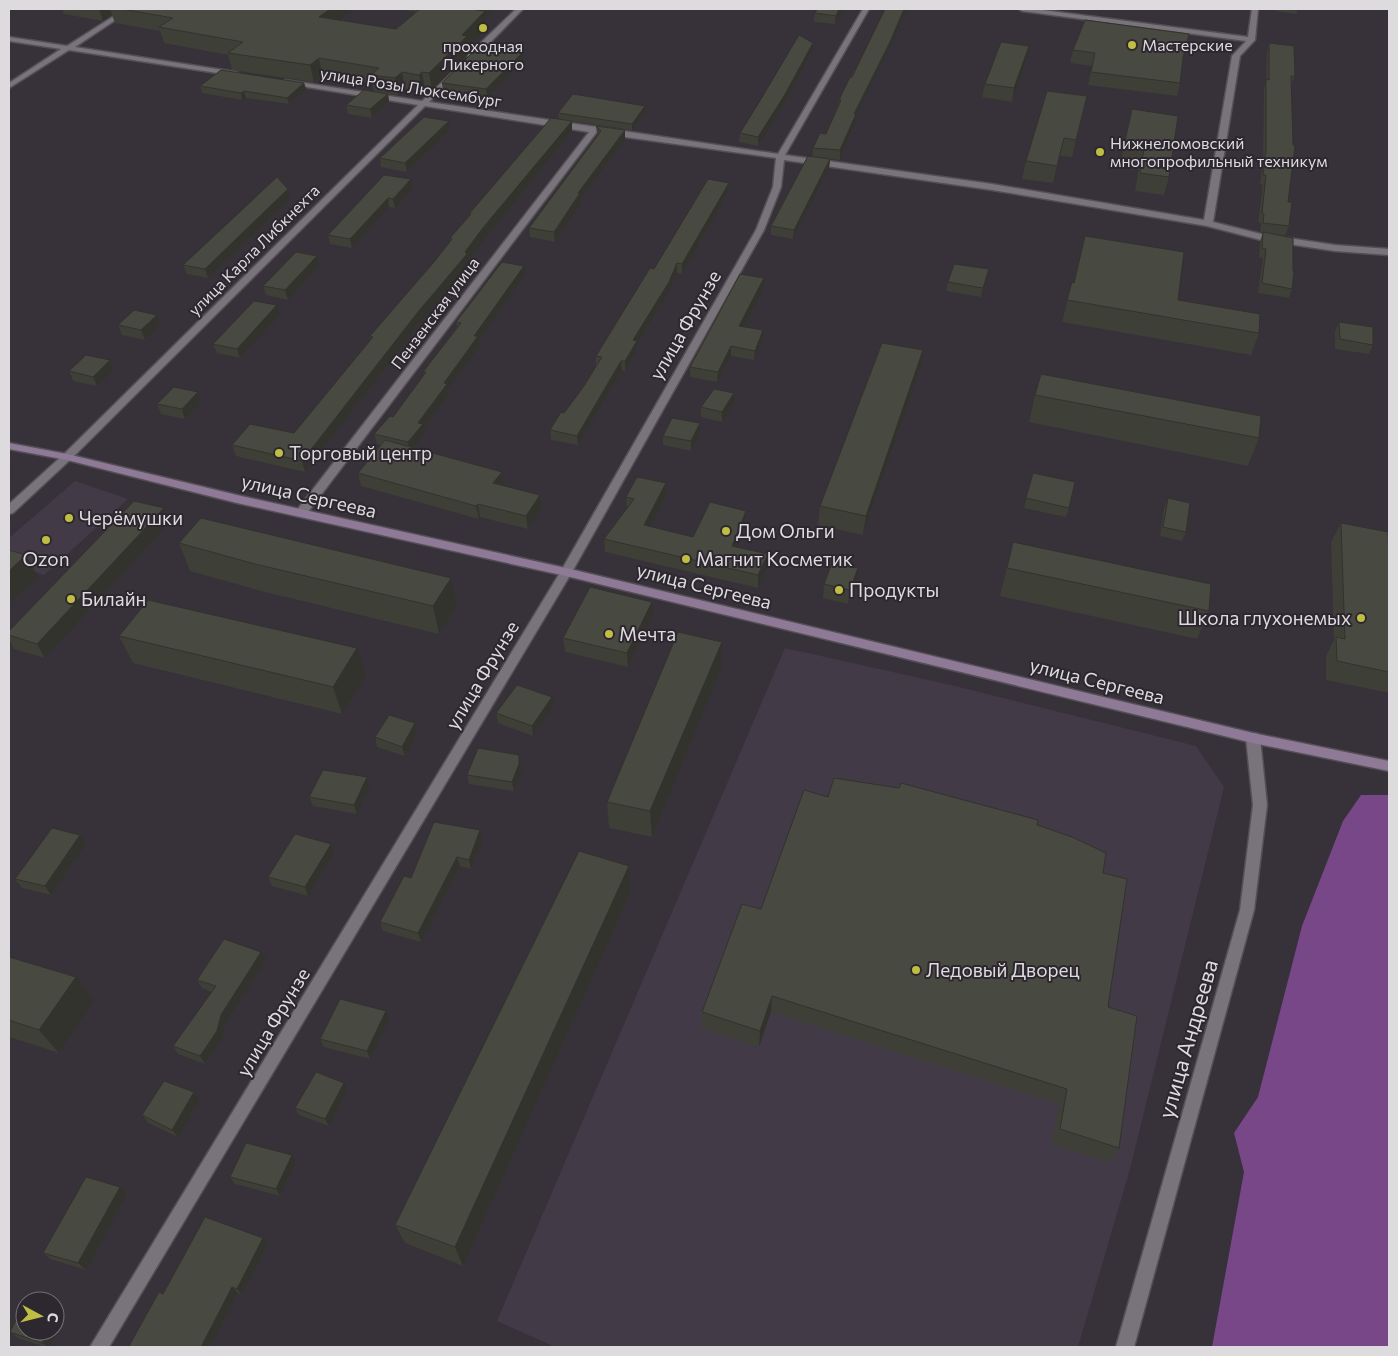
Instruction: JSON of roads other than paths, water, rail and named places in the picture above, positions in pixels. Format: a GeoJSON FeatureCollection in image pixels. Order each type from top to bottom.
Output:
{"type":"FeatureCollection","features":[{"type":"Feature","properties":{"kind":"main road","name":"улица Сергеева"},"geometry":{"type":"LineString","coordinates":[[9,446],[67,457],[301,514],[566,572],[1253,738],[1389,766]]}},
{"type":"Feature","properties":{"kind":"street"},"geometry":{"type":"LineString","coordinates":[[9,86],[130,9]]}},
{"type":"Feature","properties":{"kind":"street","name":"улица Карла Либкнехта"},"geometry":{"type":"LineString","coordinates":[[9,510],[67,457],[520,9]]}},
{"type":"Feature","properties":{"kind":"street","name":"улица Фрунзе"},"geometry":{"type":"LineString","coordinates":[[99,1347],[566,572],[760,230],[777,187],[780,157],[866,9]]}},
{"type":"Feature","properties":{"kind":"street"},"geometry":{"type":"LineString","coordinates":[[1022,9],[1251,40]]}},
{"type":"Feature","properties":{"kind":"street"},"geometry":{"type":"LineString","coordinates":[[1208,223],[1236,56],[1251,40],[1255,9]]}},
{"type":"Feature","properties":{"kind":"street"},"geometry":{"type":"LineString","coordinates":[[9,39],[249,76]]}},
{"type":"Feature","properties":{"kind":"street","name":"улица Розы Люксембург"},"geometry":{"type":"LineString","coordinates":[[278,80],[594,130],[992,188],[1208,223],[1279,240],[1335,248],[1389,252]]}},
{"type":"Feature","properties":{"kind":"street","name":"Пензенская улица"},"geometry":{"type":"LineString","coordinates":[[301,514],[594,130]]}},
{"type":"Feature","properties":{"kind":"street","name":"улица Андреева"},"geometry":{"type":"LineString","coordinates":[[1125,1347],[1247,910],[1260,806],[1253,738]]}},
{"type":"Feature","properties":{"kind":"place","name":"проходная Ликерного"},"geometry":{"type":"Point","coordinates":[483,28]}},
{"type":"Feature","properties":{"kind":"place","name":"Мастерские"},"geometry":{"type":"Point","coordinates":[1132,45]}},
{"type":"Feature","properties":{"kind":"place","name":"Нижнеломовский многопрофильный техникум"},"geometry":{"type":"Point","coordinates":[1100,152]}},
{"type":"Feature","properties":{"kind":"place","name":"Торговый центр"},"geometry":{"type":"Point","coordinates":[279,453]}},
{"type":"Feature","properties":{"kind":"place","name":"Черёмушки"},"geometry":{"type":"Point","coordinates":[69,518]}},
{"type":"Feature","properties":{"kind":"place","name":"Дом Ольги"},"geometry":{"type":"Point","coordinates":[726,531]}},
{"type":"Feature","properties":{"kind":"place","name":"Ozon"},"geometry":{"type":"Point","coordinates":[46,540]}},
{"type":"Feature","properties":{"kind":"place","name":"Магнит Косметик"},"geometry":{"type":"Point","coordinates":[686,559]}},
{"type":"Feature","properties":{"kind":"place","name":"Продукты"},"geometry":{"type":"Point","coordinates":[839,590]}},
{"type":"Feature","properties":{"kind":"place","name":"Билайн"},"geometry":{"type":"Point","coordinates":[71,599]}},
{"type":"Feature","properties":{"kind":"place","name":"Школа глухонемых"},"geometry":{"type":"Point","coordinates":[1361,618]}},
{"type":"Feature","properties":{"kind":"place","name":"Мечта"},"geometry":{"type":"Point","coordinates":[609,634]}},
{"type":"Feature","properties":{"kind":"place","name":"Ледовый Дворец"},"geometry":{"type":"Point","coordinates":[916,970]}}]}
